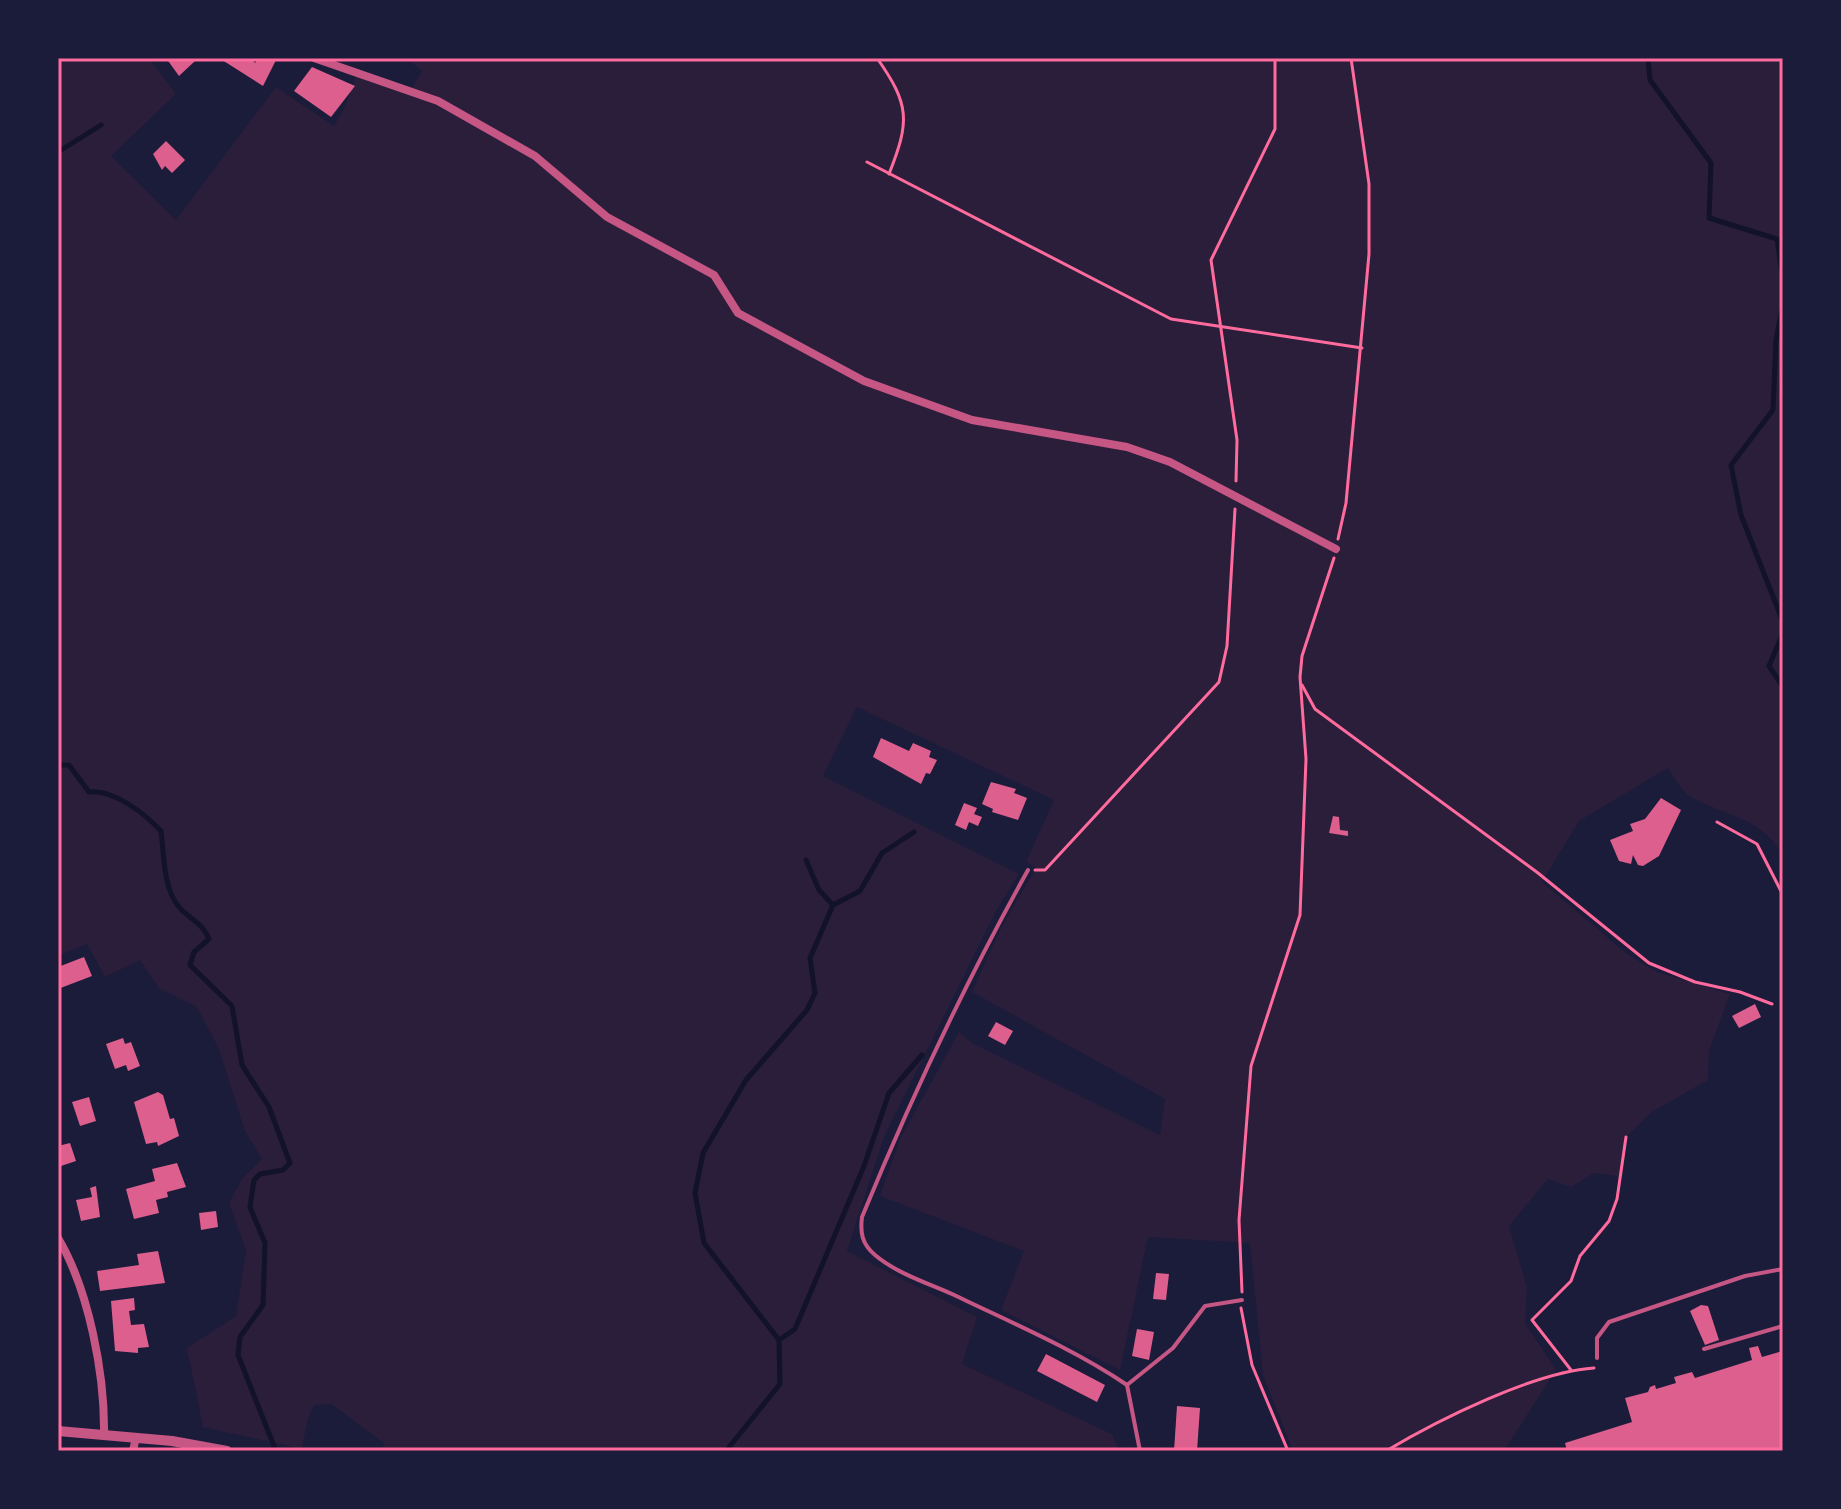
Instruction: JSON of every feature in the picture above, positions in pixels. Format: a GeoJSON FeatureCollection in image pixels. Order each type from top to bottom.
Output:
{"type":"FeatureCollection","features":[{"type":"Feature","properties":{"kind":"street"},"geometry":{"type":"LineString","coordinates":[[314,58],[438,101],[535,156],[607,217],[714,275],[738,313],[864,381],[972,420],[1127,447],[1170,462],[1336,549]]}},
{"type":"Feature","properties":{"kind":"street"},"geometry":{"type":"LineString","coordinates":[[58,1238],[77,1274],[87,1309],[104,1435]]}},
{"type":"Feature","properties":{"kind":"street"},"geometry":{"type":"LineString","coordinates":[[58,1431],[136,1437],[227,1451]]}},
{"type":"Feature","properties":{"kind":"street"},"geometry":{"type":"LineString","coordinates":[[133,1451],[136,1437]]}},
{"type":"Feature","properties":{"kind":"lane"},"geometry":{"type":"LineString","coordinates":[[1028,870],[975,965],[903,1118],[862,1217],[860,1232],[865,1245],[876,1256],[896,1268],[991,1313],[1127,1385]]}},
{"type":"Feature","properties":{"kind":"lane"},"geometry":{"type":"LineString","coordinates":[[1597,1358],[1597,1338],[1609,1322],[1745,1276],[1783,1269]]}},
{"type":"Feature","properties":{"kind":"lane"},"geometry":{"type":"LineString","coordinates":[[1127,1385],[1173,1348],[1205,1306],[1242,1300]]}},
{"type":"Feature","properties":{"kind":"lane"},"geometry":{"type":"LineString","coordinates":[[1704,1349],[1783,1326]]}},
{"type":"Feature","properties":{"kind":"lane"},"geometry":{"type":"LineString","coordinates":[[1127,1385],[1140,1451]]}},
{"type":"Feature","properties":{"kind":"path"},"geometry":{"type":"LineString","coordinates":[[877,58],[904,104],[902,140],[889,174]]}},
{"type":"Feature","properties":{"kind":"path"},"geometry":{"type":"LineString","coordinates":[[1028,870],[1045,870],[1219,682],[1227,646],[1237,440],[1211,260],[1275,129],[1275,58]]}},
{"type":"Feature","properties":{"kind":"path"},"geometry":{"type":"LineString","coordinates":[[1288,1451],[1252,1365],[1241,1315],[1239,1220],[1251,1066],[1300,915],[1306,759],[1300,677],[1306,637],[1329,579],[1346,503],[1362,348],[1369,254],[1369,184],[1351,58]]}},
{"type":"Feature","properties":{"kind":"path"},"geometry":{"type":"LineString","coordinates":[[867,162],[1171,319],[1362,348]]}},
{"type":"Feature","properties":{"kind":"path"},"geometry":{"type":"LineString","coordinates":[[1300,677],[1305,696],[1315,709],[1538,873],[1649,963],[1695,982],[1740,992],[1772,1004]]}},
{"type":"Feature","properties":{"kind":"path"},"geometry":{"type":"LineString","coordinates":[[1717,822],[1757,844],[1783,895]]}},
{"type":"Feature","properties":{"kind":"path"},"geometry":{"type":"LineString","coordinates":[[1571,1370],[1532,1320],[1571,1281],[1580,1256],[1609,1221],[1617,1199],[1626,1137]]}},
{"type":"Feature","properties":{"kind":"path"},"geometry":{"type":"LineString","coordinates":[[1386,1451],[1433,1423],[1571,1370],[1599,1368],[1597,1358]]}},
{"type":"Feature","properties":{"kind":"shaded area"},"geometry":{"type":"Polygon","coordinates":[[[58,58],[149,58],[176,94],[111,156],[176,220],[276,87],[334,126],[346,105],[358,69],[409,93],[422,71],[406,58],[1783,58],[1783,857],[1766,834],[1755,826],[1688,795],[1668,768],[1579,821],[1542,882],[1627,954],[1657,972],[1730,994],[1709,1051],[1708,1080],[1652,1112],[1626,1137],[1623,1177],[1594,1173],[1571,1187],[1548,1179],[1509,1226],[1527,1288],[1525,1323],[1556,1370],[1504,1451],[1293,1451],[1263,1375],[1250,1243],[1148,1237],[1120,1370],[1001,1310],[1024,1251],[880,1196],[900,1139],[959,1032],[972,1043],[1160,1135],[1165,1099],[972,992],[1001,928],[1036,868],[1026,862],[1054,800],[857,707],[823,776],[1019,874],[996,911],[884,1137],[847,1251],[977,1317],[962,1364],[1112,1434],[1119,1451],[382,1451],[384,1443],[331,1404],[314,1405],[302,1449],[203,1427],[187,1348],[236,1316],[246,1250],[229,1203],[242,1179],[262,1159],[245,1131],[219,1049],[197,1007],[159,988],[140,960],[105,977],[87,944],[58,956],[58,58]]]}},
{"type":"Feature","properties":{"kind":"building"},"geometry":{"type":"Polygon","coordinates":[[[166,58],[193,58],[195,61],[179,76],[166,58]]]}},
{"type":"Feature","properties":{"kind":"building"},"geometry":{"type":"Polygon","coordinates":[[[219,58],[251,58],[255,63],[258,58],[277,58],[263,86],[219,58]]]}},
{"type":"Feature","properties":{"kind":"building"},"geometry":{"type":"Polygon","coordinates":[[[312,67],[355,86],[331,117],[294,91],[312,67]]]}},
{"type":"Feature","properties":{"kind":"building"},"geometry":{"type":"Polygon","coordinates":[[[166,141],[185,160],[172,173],[165,166],[162,170],[153,154],[166,141]]]}},
{"type":"Feature","properties":{"kind":"building"},"geometry":{"type":"Polygon","coordinates":[[[881,738],[909,751],[913,743],[931,751],[929,757],[937,760],[921,784],[873,757],[881,738]]]}},
{"type":"Feature","properties":{"kind":"building"},"geometry":{"type":"Polygon","coordinates":[[[991,782],[1016,789],[1014,793],[1027,798],[1018,820],[992,812],[993,809],[982,804],[991,782]]]}},
{"type":"Feature","properties":{"kind":"building"},"geometry":{"type":"Polygon","coordinates":[[[1661,798],[1681,810],[1659,856],[1643,866],[1638,865],[1633,855],[1631,864],[1619,861],[1610,840],[1633,831],[1630,824],[1645,819],[1661,798]]]}},
{"type":"Feature","properties":{"kind":"building"},"geometry":{"type":"Polygon","coordinates":[[[964,803],[977,808],[974,814],[982,817],[978,826],[969,822],[966,830],[955,825],[964,803]]]}},
{"type":"Feature","properties":{"kind":"building"},"geometry":{"type":"Polygon","coordinates":[[[1333,816],[1339,817],[1340,830],[1348,831],[1348,836],[1329,833],[1333,816]]]}},
{"type":"Feature","properties":{"kind":"building"},"geometry":{"type":"Polygon","coordinates":[[[84,957],[92,976],[58,989],[58,967],[84,957]]]}},
{"type":"Feature","properties":{"kind":"building"},"geometry":{"type":"Polygon","coordinates":[[[1755,1004],[1761,1017],[1739,1028],[1732,1016],[1755,1004]]]}},
{"type":"Feature","properties":{"kind":"building"},"geometry":{"type":"Polygon","coordinates":[[[996,1022],[1013,1031],[1005,1045],[988,1036],[996,1022]]]}},
{"type":"Feature","properties":{"kind":"building"},"geometry":{"type":"Polygon","coordinates":[[[123,1038],[125,1044],[131,1042],[140,1066],[128,1071],[126,1065],[115,1069],[106,1044],[123,1038]]]}},
{"type":"Feature","properties":{"kind":"building"},"geometry":{"type":"Polygon","coordinates":[[[158,1092],[163,1095],[170,1119],[174,1118],[179,1136],[158,1146],[157,1142],[146,1144],[134,1102],[158,1092]]]}},
{"type":"Feature","properties":{"kind":"building"},"geometry":{"type":"Polygon","coordinates":[[[89,1097],[96,1121],[80,1126],[72,1102],[89,1097]]]}},
{"type":"Feature","properties":{"kind":"building"},"geometry":{"type":"Polygon","coordinates":[[[70,1143],[76,1161],[61,1166],[58,1146],[70,1143]]]}},
{"type":"Feature","properties":{"kind":"building"},"geometry":{"type":"Polygon","coordinates":[[[177,1163],[186,1187],[167,1192],[168,1197],[156,1200],[159,1213],[134,1219],[126,1189],[155,1181],[152,1169],[177,1163]]]}},
{"type":"Feature","properties":{"kind":"building"},"geometry":{"type":"Polygon","coordinates":[[[96,1186],[100,1217],[81,1221],[76,1200],[92,1197],[90,1188],[96,1186]]]}},
{"type":"Feature","properties":{"kind":"building"},"geometry":{"type":"Polygon","coordinates":[[[216,1211],[218,1227],[201,1230],[199,1213],[216,1211]]]}},
{"type":"Feature","properties":{"kind":"building"},"geometry":{"type":"Polygon","coordinates":[[[158,1251],[165,1283],[100,1291],[97,1271],[139,1265],[137,1254],[158,1251]]]}},
{"type":"Feature","properties":{"kind":"building"},"geometry":{"type":"Polygon","coordinates":[[[1156,1273],[1169,1274],[1166,1300],[1153,1299],[1156,1273]]]}},
{"type":"Feature","properties":{"kind":"building"},"geometry":{"type":"Polygon","coordinates":[[[134,1298],[135,1310],[129,1311],[131,1325],[144,1324],[149,1347],[138,1348],[138,1353],[115,1351],[111,1301],[134,1298]]]}},
{"type":"Feature","properties":{"kind":"building"},"geometry":{"type":"Polygon","coordinates":[[[1701,1305],[1708,1306],[1719,1340],[1705,1345],[1690,1311],[1701,1305]]]}},
{"type":"Feature","properties":{"kind":"building"},"geometry":{"type":"Polygon","coordinates":[[[1137,1329],[1154,1332],[1149,1360],[1132,1356],[1137,1329]]]}},
{"type":"Feature","properties":{"kind":"building"},"geometry":{"type":"Polygon","coordinates":[[[1758,1346],[1762,1357],[1783,1351],[1783,1450],[1567,1451],[1565,1443],[1632,1422],[1625,1398],[1648,1392],[1655,1385],[1656,1389],[1676,1383],[1674,1377],[1692,1372],[1695,1378],[1752,1360],[1749,1348],[1758,1346]]]}},
{"type":"Feature","properties":{"kind":"building"},"geometry":{"type":"Polygon","coordinates":[[[1046,1354],[1105,1385],[1097,1402],[1037,1371],[1046,1354]]]}},
{"type":"Feature","properties":{"kind":"building"},"geometry":{"type":"Polygon","coordinates":[[[1177,1406],[1200,1408],[1197,1451],[1174,1451],[1177,1406]]]}},
{"type":"Feature","properties":{"kind":"waterway"},"geometry":{"type":"LineString","coordinates":[[1648,58],[1650,80],[1711,163],[1709,218],[1777,239],[1783,280]]}},
{"type":"Feature","properties":{"kind":"waterway"},"geometry":{"type":"LineString","coordinates":[[58,152],[101,125]]}},
{"type":"Feature","properties":{"kind":"waterway"},"geometry":{"type":"LineString","coordinates":[[1783,304],[1776,340],[1773,410],[1731,465],[1741,515],[1783,622]]}},
{"type":"Feature","properties":{"kind":"waterway"},"geometry":{"type":"LineString","coordinates":[[1783,633],[1769,666],[1783,687]]}},
{"type":"Feature","properties":{"kind":"waterway"},"geometry":{"type":"LineString","coordinates":[[58,765],[69,765],[89,792],[109,794],[119,799],[138,810],[161,831],[170,890],[183,911],[203,929],[209,939],[194,952],[190,965],[232,1006],[242,1065],[269,1107],[290,1163],[283,1170],[260,1174],[254,1180],[250,1207],[265,1243],[263,1305],[240,1337],[238,1355],[276,1451]]}},
{"type":"Feature","properties":{"kind":"waterway"},"geometry":{"type":"LineString","coordinates":[[726,1451],[780,1384],[779,1340],[704,1243],[695,1193],[703,1153],[746,1080],[807,1010],[815,993],[810,958],[833,905],[860,891],[882,853],[914,832]]}},
{"type":"Feature","properties":{"kind":"waterway"},"geometry":{"type":"LineString","coordinates":[[806,860],[819,890],[833,905]]}},
{"type":"Feature","properties":{"kind":"waterway"},"geometry":{"type":"LineString","coordinates":[[779,1340],[795,1329],[864,1166],[889,1093],[922,1055]]}}]}
